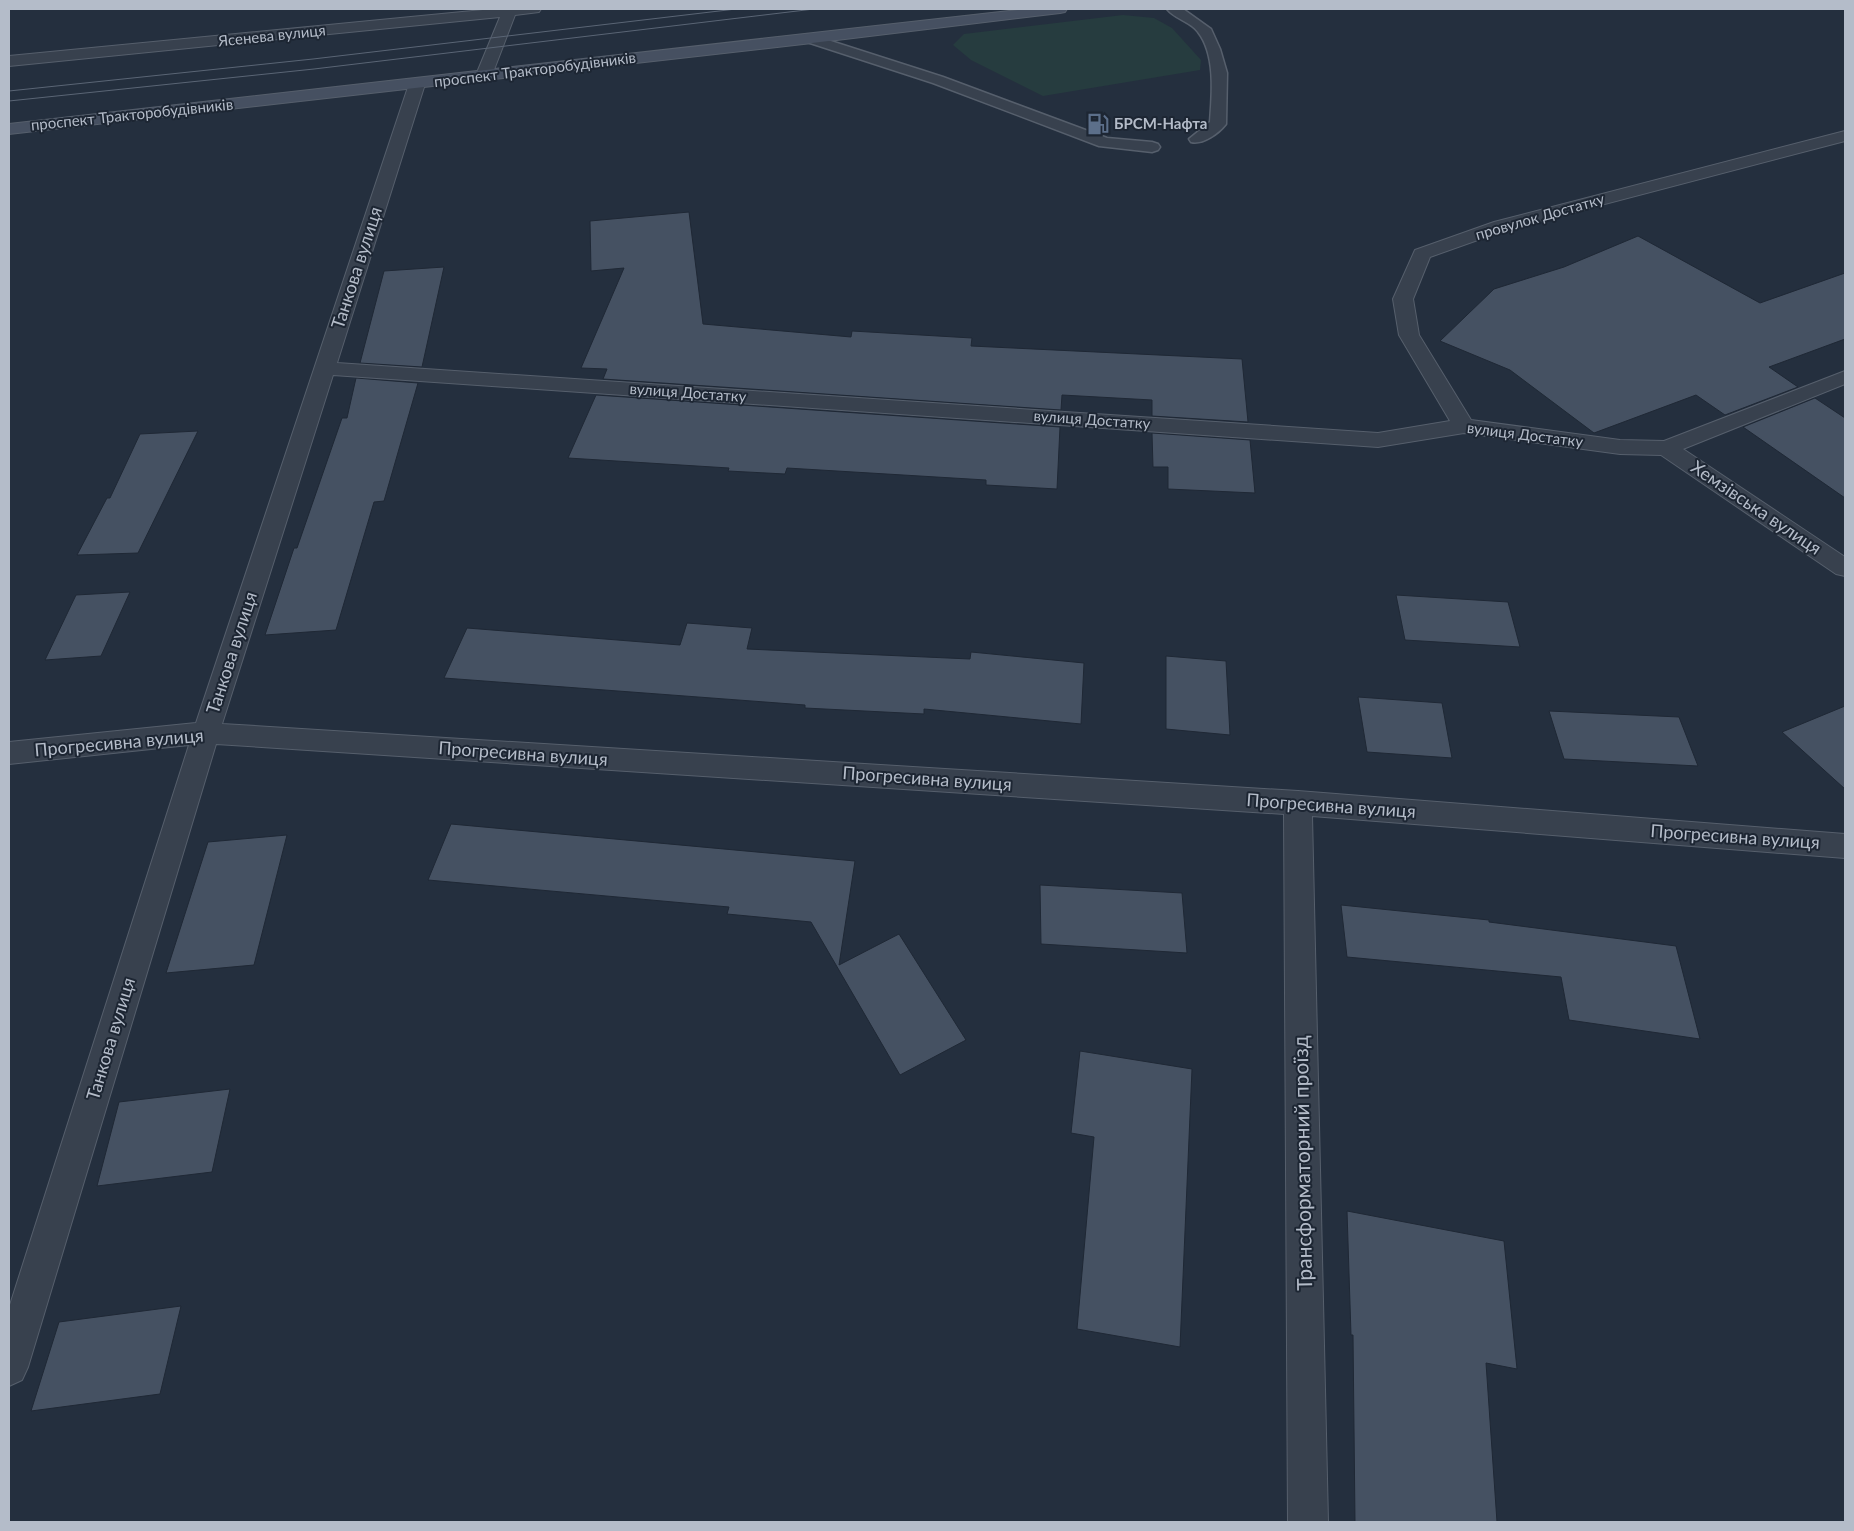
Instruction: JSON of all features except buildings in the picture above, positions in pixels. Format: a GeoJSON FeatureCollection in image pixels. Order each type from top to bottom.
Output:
{"type":"FeatureCollection","features":[{"type":"Feature","properties":{"kind":"main road","name":"проспект Тракторобудівників"},"geometry":{"type":"LineString","coordinates":[[9,129],[812,39],[1060,9]]}},
{"type":"Feature","properties":{"kind":"street","name":"Ясенева вулиця"},"geometry":{"type":"LineString","coordinates":[[9,61],[534,9]]}},
{"type":"Feature","properties":{"kind":"street"},"geometry":{"type":"LineString","coordinates":[[484,75],[509,10]]}},
{"type":"Feature","properties":{"kind":"street","name":"Танкова вулиця"},"geometry":{"type":"LineString","coordinates":[[9,1367],[206,733],[417,84]]}},
{"type":"Feature","properties":{"kind":"street","name":"провулок Достатку"},"geometry":{"type":"LineString","coordinates":[[1464,426],[1409,335],[1403,299],[1422,254],[1500,226],[1845,136]]}},
{"type":"Feature","properties":{"kind":"street","name":"вулиця Достатку"},"geometry":{"type":"LineString","coordinates":[[324,368],[1378,440],[1464,426],[1620,447],[1666,448],[1845,377]]}},
{"type":"Feature","properties":{"kind":"street","name":"Хемзівська вулиця"},"geometry":{"type":"LineString","coordinates":[[1666,448],[1845,568]]}},
{"type":"Feature","properties":{"kind":"street","name":"Прогресивна вулиця"},"geometry":{"type":"LineString","coordinates":[[9,753],[206,733],[1298,803],[1845,846]]}},
{"type":"Feature","properties":{"kind":"street","name":"Трансформаторний проїзд"},"geometry":{"type":"LineString","coordinates":[[1298,803],[1308,1522]]}},
{"type":"Feature","properties":{"kind":"lane"},"geometry":{"type":"LineString","coordinates":[[1174,9],[1204,29],[1214,49],[1220,73],[1218,124],[1197,139]]}},
{"type":"Feature","properties":{"kind":"lane"},"geometry":{"type":"LineString","coordinates":[[812,39],[938,80],[1106,144],[1152,147]]}},
{"type":"Feature","properties":{"kind":"green space"},"geometry":{"type":"Polygon","coordinates":[[[1123,15],[1154,18],[1172,28],[1201,60],[1200,70],[1043,96],[971,60],[953,45],[964,34],[1123,15]]]}},
{"type":"Feature","properties":{"kind":"tram line"},"geometry":{"type":"LineString","coordinates":[[9,91],[313,59],[736,9]]}},
{"type":"Feature","properties":{"kind":"tram line"},"geometry":{"type":"LineString","coordinates":[[9,101],[314,69],[814,9]]}},
{"type":"Feature","properties":{"kind":"place","name":"БРСМ-Нафта"},"geometry":{"type":"Point","coordinates":[1098,124]}}]}
